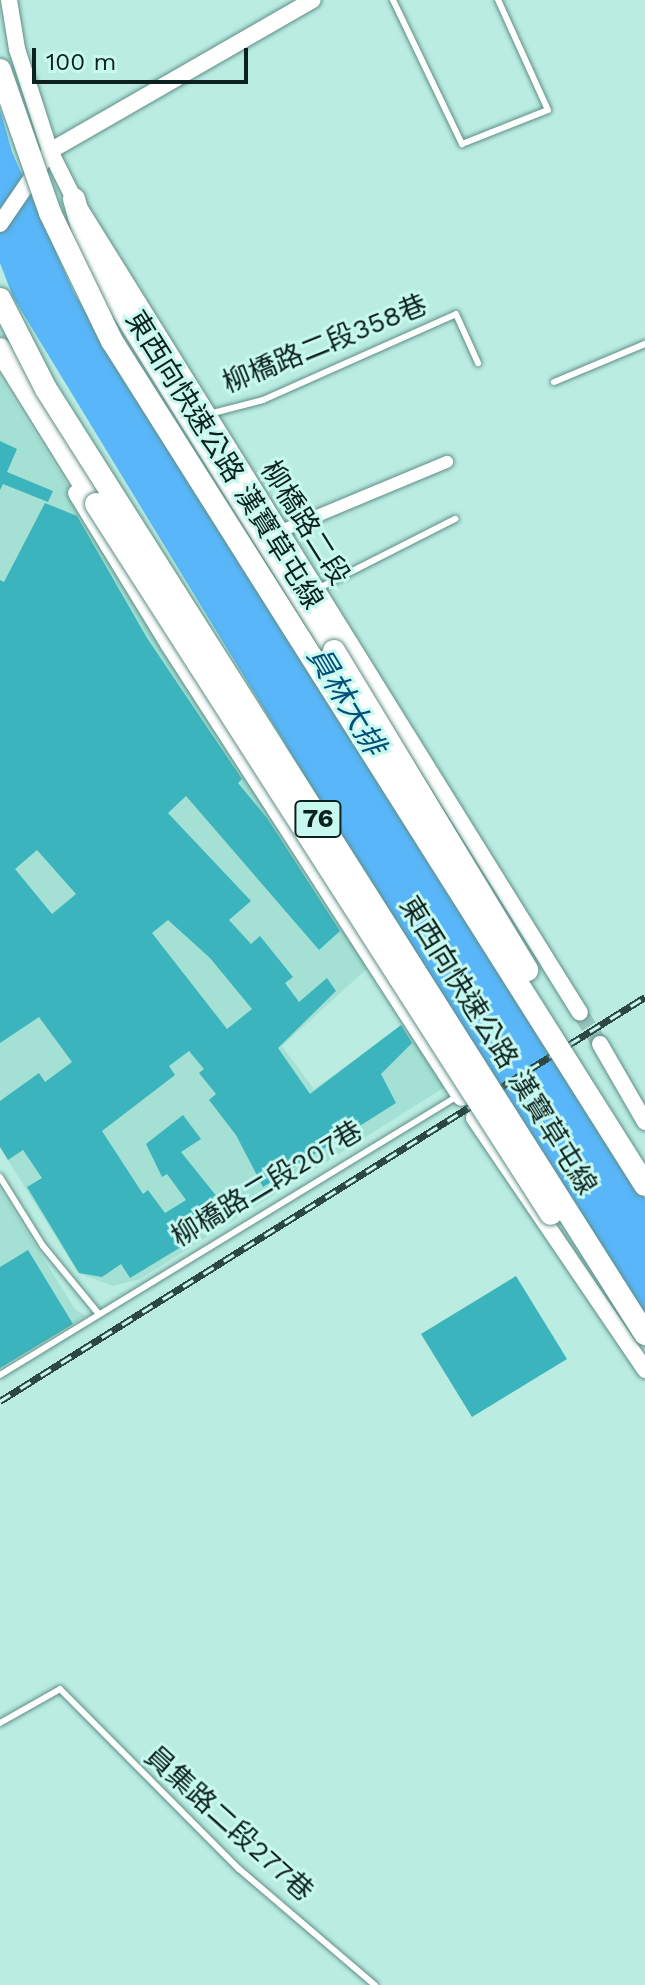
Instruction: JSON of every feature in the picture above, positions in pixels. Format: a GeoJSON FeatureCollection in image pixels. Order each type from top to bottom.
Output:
{"type":"FeatureCollection","features":[{"type":"Feature","properties":{"kind":"highway","name":"東西向快速公路 漢寶草屯線"},"geometry":{"type":"LineString","coordinates":[[0,70],[50,213],[112,341],[645,1185]]}},
{"type":"Feature","properties":{"kind":"highway"},"geometry":{"type":"LineString","coordinates":[[74,199],[91,260],[334,651],[645,1166]]}},
{"type":"Feature","properties":{"kind":"highway","name":"東西向快速公路 漢寶草屯線"},"geometry":{"type":"LineString","coordinates":[[0,299],[46,389],[645,1334]]}},
{"type":"Feature","properties":{"kind":"highway"},"geometry":{"type":"LineString","coordinates":[[0,352],[615,1314],[645,1349]]}},
{"type":"Feature","properties":{"kind":"main road","name":"柳橋路二段"},"geometry":{"type":"LineString","coordinates":[[9,0],[17,49],[50,151],[74,199],[580,1013]]}},
{"type":"Feature","properties":{"kind":"main road"},"geometry":{"type":"LineString","coordinates":[[0,224],[50,151],[313,0]]}},
{"type":"Feature","properties":{"kind":"main road"},"geometry":{"type":"LineString","coordinates":[[0,352],[168,644],[460,1096]]}},
{"type":"Feature","properties":{"kind":"main road"},"geometry":{"type":"LineString","coordinates":[[600,1044],[645,1122]]}},
{"type":"Feature","properties":{"kind":"main road"},"geometry":{"type":"LineString","coordinates":[[474,1118],[645,1370]]}},
{"type":"Feature","properties":{"kind":"street"},"geometry":{"type":"LineString","coordinates":[[281,531],[447,462]]}},
{"type":"Feature","properties":{"kind":"lane"},"geometry":{"type":"LineString","coordinates":[[393,0],[462,144],[548,110],[498,0]]}},
{"type":"Feature","properties":{"kind":"lane","name":"柳橋路二段358巷"},"geometry":{"type":"LineString","coordinates":[[206,415],[263,400],[456,314],[478,363]]}},
{"type":"Feature","properties":{"kind":"lane"},"geometry":{"type":"LineString","coordinates":[[554,382],[645,344]]}},
{"type":"Feature","properties":{"kind":"lane"},"geometry":{"type":"LineString","coordinates":[[316,589],[455,519]]}},
{"type":"Feature","properties":{"kind":"lane","name":"柳橋路二段207巷"},"geometry":{"type":"LineString","coordinates":[[0,1375],[460,1096]]}},
{"type":"Feature","properties":{"kind":"lane"},"geometry":{"type":"LineString","coordinates":[[0,1177],[43,1246],[98,1313]]}},
{"type":"Feature","properties":{"kind":"lane","name":"員集路二段277巷"},"geometry":{"type":"LineString","coordinates":[[0,1723],[60,1689],[239,1869],[375,1985]]}},
{"type":"Feature","properties":{"kind":"shaded area"},"geometry":{"type":"Polygon","coordinates":[[[0,378],[370,966],[282,1046],[314,1089],[405,1023],[445,1087],[140,1279],[113,1286],[78,1273],[0,1147],[0,378]]]}},
{"type":"Feature","properties":{"kind":"shaded area"},"geometry":{"type":"Polygon","coordinates":[[[0,1189],[75,1309],[85,1316],[0,1369],[0,1189]]]}},
{"type":"Feature","properties":{"kind":"water"},"geometry":{"type":"Polygon","coordinates":[[[0,110],[12,152],[74,293],[645,1199],[645,1315],[351,852],[13,297],[0,263],[0,110]]]}},
{"type":"Feature","properties":{"kind":"building"},"geometry":{"type":"Polygon","coordinates":[[[0,441],[17,449],[7,472],[53,491],[48,502],[3,484],[0,490],[0,441]]]}},
{"type":"Feature","properties":{"kind":"building"},"geometry":{"type":"Polygon","coordinates":[[[45,503],[77,516],[147,638],[242,779],[238,783],[267,818],[340,931],[319,950],[186,796],[168,813],[251,901],[229,920],[251,944],[260,936],[293,977],[285,983],[299,1002],[327,978],[336,991],[278,1048],[310,1094],[401,1025],[412,1043],[381,1074],[396,1103],[263,1187],[236,1135],[209,1100],[216,1094],[199,1073],[204,1069],[189,1051],[169,1066],[175,1075],[102,1131],[143,1194],[148,1190],[165,1213],[186,1200],[167,1174],[162,1177],[146,1144],[183,1115],[201,1139],[181,1152],[218,1198],[210,1204],[217,1217],[182,1239],[186,1244],[130,1278],[121,1264],[102,1277],[79,1273],[27,1187],[42,1178],[23,1150],[8,1160],[0,1147],[0,1101],[39,1073],[45,1082],[72,1062],[39,1017],[0,1043],[0,580],[4,582],[45,503]],[[37,850],[15,869],[52,914],[76,894],[37,850]],[[168,920],[152,933],[227,1029],[252,1009],[210,958],[168,920]]]}},
{"type":"Feature","properties":{"kind":"building"},"geometry":{"type":"Polygon","coordinates":[[[28,1250],[73,1324],[0,1368],[0,1267],[28,1250]]]}},
{"type":"Feature","properties":{"kind":"building"},"geometry":{"type":"Polygon","coordinates":[[[516,1276],[567,1359],[472,1417],[421,1334],[516,1276]]]}},
{"type":"Feature","properties":{"kind":"tunnel"},"geometry":{"type":"LineString","coordinates":[[580,1013],[600,1044]]}},
{"type":"Feature","properties":{"kind":"railway"},"geometry":{"type":"LineString","coordinates":[[0,1401],[645,997]]}},
{"type":"Feature","properties":{"kind":"water label","name":"員林大排"},"geometry":{"type":"Point","coordinates":[346,701]}}]}
